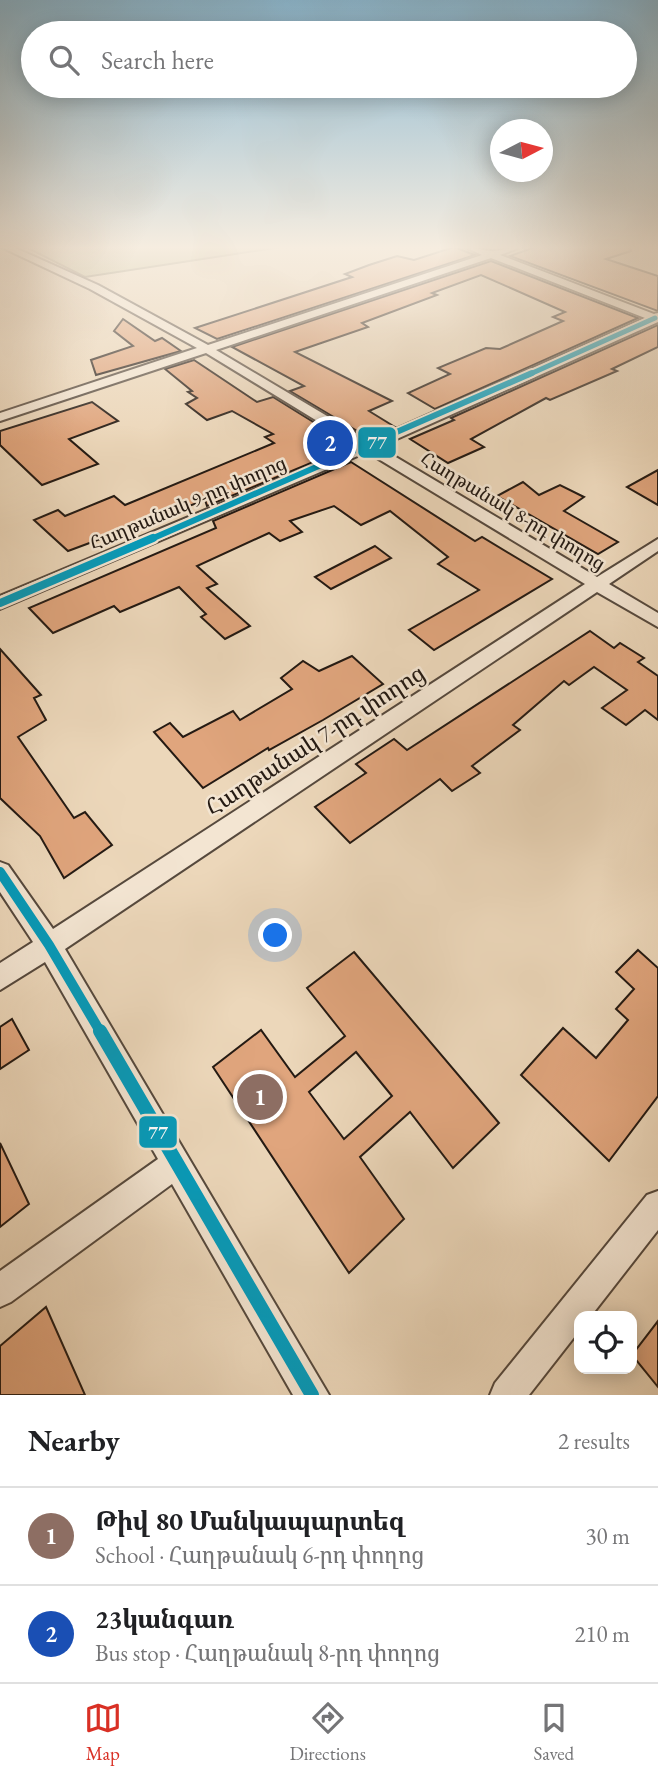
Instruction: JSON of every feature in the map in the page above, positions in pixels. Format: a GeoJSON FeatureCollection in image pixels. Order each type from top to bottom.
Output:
{"type":"FeatureCollection","features":[{"type":"Feature","properties":{"kind":"street","name":"Հաղթանակ 8-րդ փողոց"},"geometry":{"type":"LineString","coordinates":[[140,312],[207,349],[658,621]]}},
{"type":"Feature","properties":{"kind":"street"},"geometry":{"type":"LineString","coordinates":[[0,417],[317,312]]}},
{"type":"Feature","properties":{"kind":"street","name":"Հաղթանակ 9-րդ փողոց"},"geometry":{"type":"LineString","coordinates":[[0,603],[367,447],[657,318]]}},
{"type":"Feature","properties":{"kind":"street","name":"Հաղթանակ 7-րդ փողոց"},"geometry":{"type":"LineString","coordinates":[[0,978],[658,544]]}},
{"type":"Feature","properties":{"kind":"street"},"geometry":{"type":"LineString","coordinates":[[0,872],[49,945],[312,1395]]}},
{"type":"Feature","properties":{"kind":"street"},"geometry":{"type":"LineString","coordinates":[[0,1291],[177,1163]]}},
{"type":"Feature","properties":{"kind":"street"},"geometry":{"type":"LineString","coordinates":[[507,1395],[658,1206]]}},
{"type":"Feature","properties":{"kind":"building"},"geometry":{"type":"Polygon","coordinates":[[[244,312],[300,312],[217,339],[195,328],[244,312]]]}},
{"type":"Feature","properties":{"kind":"building"},"geometry":{"type":"Polygon","coordinates":[[[337,312],[391,312],[362,323],[368,327],[295,352],[392,401],[369,411],[395,427],[369,438],[290,391],[304,386],[232,347],[337,312]]]}},
{"type":"Feature","properties":{"kind":"building"},"geometry":{"type":"Polygon","coordinates":[[[565,312],[623,312],[638,318],[435,409],[408,393],[450,374],[438,368],[486,348],[500,349],[563,321],[553,317],[565,312]]]}},
{"type":"Feature","properties":{"kind":"building"},"geometry":{"type":"Polygon","coordinates":[[[123,319],[155,341],[162,338],[181,351],[96,375],[91,360],[133,346],[114,331],[123,319]]]}},
{"type":"Feature","properties":{"kind":"building"},"geometry":{"type":"Polygon","coordinates":[[[658,325],[658,347],[612,369],[617,371],[550,400],[546,398],[471,439],[484,447],[448,463],[410,439],[454,420],[451,418],[658,325]]]}},
{"type":"Feature","properties":{"kind":"building"},"geometry":{"type":"Polygon","coordinates":[[[194,360],[257,402],[273,397],[352,446],[207,506],[205,500],[68,551],[34,520],[58,510],[65,516],[114,496],[125,505],[274,443],[265,437],[273,434],[232,411],[207,420],[186,404],[197,398],[165,369],[194,360]]]}},
{"type":"Feature","properties":{"kind":"building"},"geometry":{"type":"Polygon","coordinates":[[[92,402],[118,421],[69,439],[98,464],[42,485],[0,445],[0,431],[92,402]]]}},
{"type":"Feature","properties":{"kind":"building"},"geometry":{"type":"Polygon","coordinates":[[[351,462],[475,541],[482,537],[552,579],[434,650],[409,630],[479,590],[438,564],[448,557],[390,511],[361,525],[334,506],[290,521],[302,532],[280,541],[269,533],[197,566],[217,584],[207,588],[250,626],[225,639],[201,617],[206,614],[179,587],[120,612],[114,606],[53,633],[29,608],[216,528],[213,521],[351,462]]]}},
{"type":"Feature","properties":{"kind":"building"},"geometry":{"type":"Polygon","coordinates":[[[658,470],[658,505],[627,487],[658,470]]]}},
{"type":"Feature","properties":{"kind":"building"},"geometry":{"type":"Polygon","coordinates":[[[523,482],[539,495],[560,485],[584,497],[564,511],[618,542],[598,554],[497,496],[523,482]]]}},
{"type":"Feature","properties":{"kind":"building"},"geometry":{"type":"Polygon","coordinates":[[[375,546],[391,558],[331,589],[315,577],[375,546]]]}},
{"type":"Feature","properties":{"kind":"building"},"geometry":{"type":"Polygon","coordinates":[[[590,631],[614,648],[620,643],[644,658],[638,662],[658,676],[658,720],[645,710],[626,725],[602,708],[627,690],[594,667],[569,685],[564,681],[513,725],[520,730],[472,766],[480,773],[452,791],[440,779],[350,843],[315,807],[366,773],[356,764],[394,739],[407,750],[590,631]]]}},
{"type":"Feature","properties":{"kind":"building"},"geometry":{"type":"Polygon","coordinates":[[[0,649],[41,695],[34,698],[46,720],[18,737],[74,818],[85,812],[112,845],[64,878],[40,836],[0,798],[0,649]]]}},
{"type":"Feature","properties":{"kind":"building"},"geometry":{"type":"Polygon","coordinates":[[[352,656],[383,684],[323,720],[269,750],[268,748],[203,788],[154,732],[170,723],[183,737],[233,711],[240,720],[292,689],[281,678],[303,661],[319,671],[352,656]]]}},
{"type":"Feature","properties":{"kind":"building"},"geometry":{"type":"Polygon","coordinates":[[[638,950],[658,968],[658,1096],[609,1161],[521,1075],[563,1028],[596,1058],[628,1020],[616,1009],[634,989],[616,972],[638,950]]]}},
{"type":"Feature","properties":{"kind":"building"},"geometry":{"type":"Polygon","coordinates":[[[354,952],[499,1123],[453,1168],[410,1112],[360,1157],[404,1219],[349,1273],[213,1067],[261,1030],[295,1077],[345,1036],[307,988],[354,952]],[[356,1052],[309,1092],[344,1139],[392,1096],[356,1052]]]}},
{"type":"Feature","properties":{"kind":"building"},"geometry":{"type":"Polygon","coordinates":[[[12,1019],[29,1050],[0,1069],[0,1027],[12,1019]]]}},
{"type":"Feature","properties":{"kind":"building"},"geometry":{"type":"Polygon","coordinates":[[[0,1143],[29,1204],[0,1227],[0,1143]]]}},
{"type":"Feature","properties":{"kind":"building"},"geometry":{"type":"Polygon","coordinates":[[[46,1307],[85,1395],[0,1395],[0,1346],[46,1307]]]}},
{"type":"Feature","properties":{"kind":"building"},"geometry":{"type":"Polygon","coordinates":[[[658,1321],[658,1387],[637,1361],[637,1348],[658,1321]]]}},
{"type":"Feature","properties":{"kind":"transit line","name":"77"},"geometry":{"type":"LineString","coordinates":[[0,603],[349,455],[655,318]]}},
{"type":"Feature","properties":{"kind":"transit line","name":"77"},"geometry":{"type":"LineString","coordinates":[[0,872],[49,945],[312,1395]]}},
{"type":"Feature","properties":{"kind":"place","name":"23կանգառ"},"geometry":{"type":"Point","coordinates":[330,443]}},
{"type":"Feature","properties":{"kind":"place","name":"Թիվ 80 Մանկապարտեզ"},"geometry":{"type":"Point","coordinates":[260,1097]}}]}
